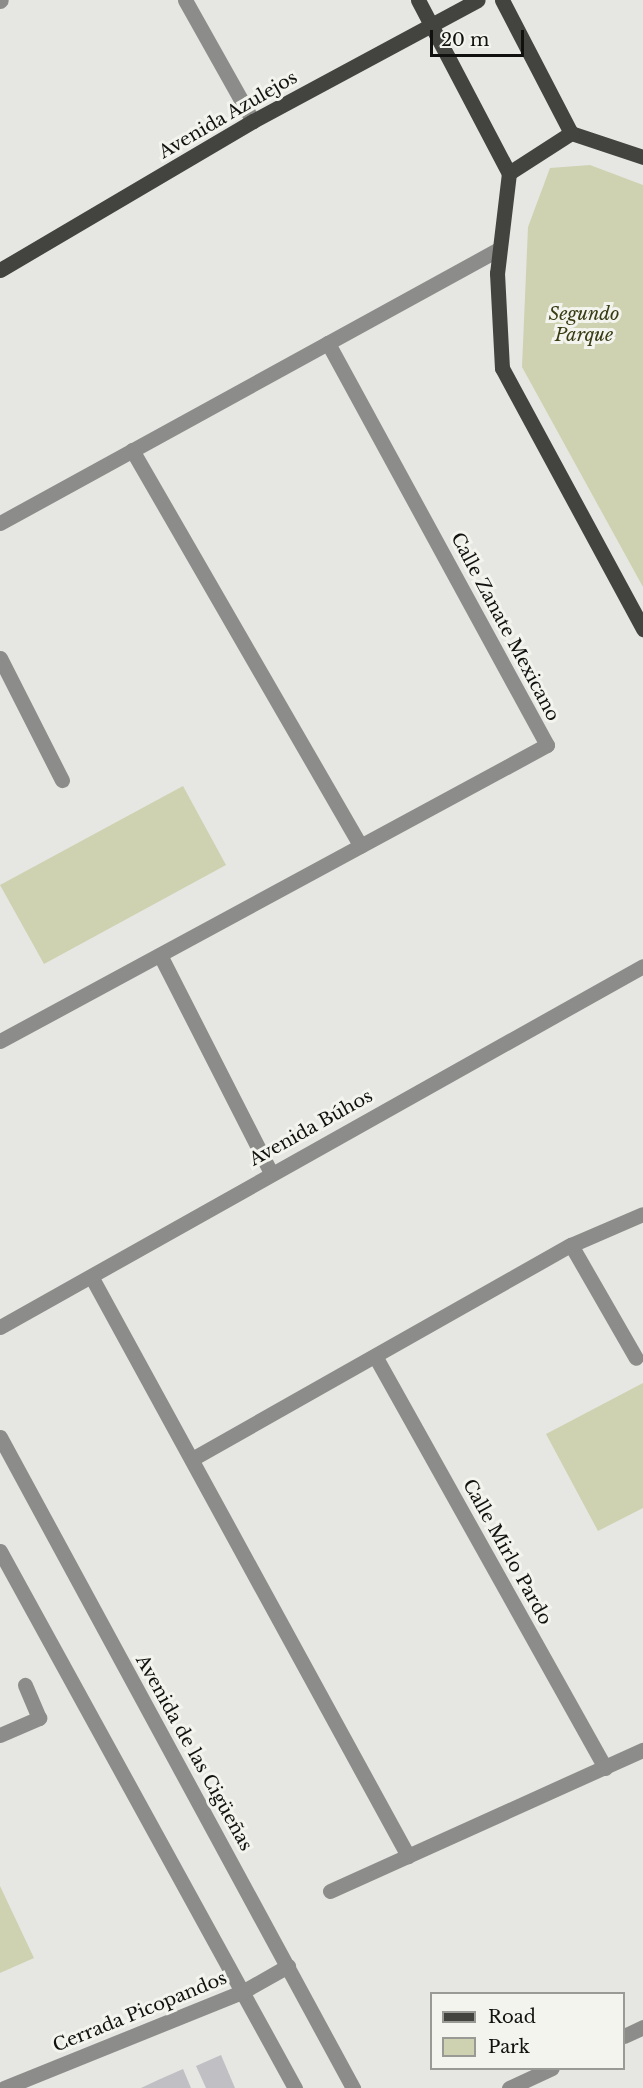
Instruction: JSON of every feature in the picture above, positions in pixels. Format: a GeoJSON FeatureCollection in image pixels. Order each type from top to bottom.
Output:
{"type":"FeatureCollection","features":[{"type":"Feature","properties":{"kind":"main road"},"geometry":{"type":"LineString","coordinates":[[418,0],[508,173],[497,273],[502,368],[643,629]]}},
{"type":"Feature","properties":{"kind":"main road","name":"Avenida Azulejos"},"geometry":{"type":"LineString","coordinates":[[0,270],[253,121],[478,0]]}},
{"type":"Feature","properties":{"kind":"main road"},"geometry":{"type":"LineString","coordinates":[[502,0],[571,133],[643,157]]}},
{"type":"Feature","properties":{"kind":"main road"},"geometry":{"type":"LineString","coordinates":[[508,173],[571,133]]}},
{"type":"Feature","properties":{"kind":"street"},"geometry":{"type":"LineString","coordinates":[[185,0],[253,121]]}},
{"type":"Feature","properties":{"kind":"street"},"geometry":{"type":"LineString","coordinates":[[0,523],[500,249]]}},
{"type":"Feature","properties":{"kind":"street","name":"Calle Zanate Mexicano"},"geometry":{"type":"LineString","coordinates":[[0,1041],[547,745],[328,343]]}},
{"type":"Feature","properties":{"kind":"street"},"geometry":{"type":"LineString","coordinates":[[132,450],[361,846]]}},
{"type":"Feature","properties":{"kind":"street"},"geometry":{"type":"LineString","coordinates":[[0,657],[62,780]]}},
{"type":"Feature","properties":{"kind":"street"},"geometry":{"type":"LineString","coordinates":[[160,955],[271,1173]]}},
{"type":"Feature","properties":{"kind":"street","name":"Avenida Búhos"},"geometry":{"type":"LineString","coordinates":[[0,1327],[92,1278],[271,1173],[643,966]]}},
{"type":"Feature","properties":{"kind":"street"},"geometry":{"type":"LineString","coordinates":[[192,1459],[571,1245],[643,1214]]}},
{"type":"Feature","properties":{"kind":"street"},"geometry":{"type":"LineString","coordinates":[[571,1245],[636,1358]]}},
{"type":"Feature","properties":{"kind":"street"},"geometry":{"type":"LineString","coordinates":[[92,1278],[408,1856]]}},
{"type":"Feature","properties":{"kind":"street","name":"Calle Mirlo Pardo"},"geometry":{"type":"LineString","coordinates":[[375,1356],[605,1768]]}},
{"type":"Feature","properties":{"kind":"street","name":"Avenida de las Cigüeñas"},"geometry":{"type":"LineString","coordinates":[[0,1437],[353,2088]]}},
{"type":"Feature","properties":{"kind":"street"},"geometry":{"type":"LineString","coordinates":[[0,1551],[295,2088]]}},
{"type":"Feature","properties":{"kind":"street"},"geometry":{"type":"LineString","coordinates":[[0,1735],[39,1718],[25,1685]]}},
{"type":"Feature","properties":{"kind":"street"},"geometry":{"type":"LineString","coordinates":[[330,1891],[643,1750]]}},
{"type":"Feature","properties":{"kind":"street","name":"Cerrada Picopandos"},"geometry":{"type":"LineString","coordinates":[[4,2088],[242,1992],[288,1966]]}},
{"type":"Feature","properties":{"kind":"street"},"geometry":{"type":"LineString","coordinates":[[625,2036],[643,2027]]}},
{"type":"Feature","properties":{"kind":"street"},"geometry":{"type":"LineString","coordinates":[[509,2088],[548,2070]]}},
{"type":"Feature","properties":{"kind":"green space","name":"Segundo Parque"},"geometry":{"type":"Polygon","coordinates":[[[590,165],[643,185],[643,587],[522,367],[528,227],[550,168],[590,165]]]}},
{"type":"Feature","properties":{"kind":"green space"},"geometry":{"type":"Polygon","coordinates":[[[183,786],[226,865],[44,964],[0,885],[183,786]]]}},
{"type":"Feature","properties":{"kind":"green space"},"geometry":{"type":"Polygon","coordinates":[[[643,1383],[643,1508],[598,1531],[546,1434],[643,1383]]]}},
{"type":"Feature","properties":{"kind":"green space"},"geometry":{"type":"Polygon","coordinates":[[[0,1886],[34,1958],[0,1973],[0,1886]]]}},
{"type":"Feature","properties":{"kind":"building"},"geometry":{"type":"Polygon","coordinates":[[[221,2055],[235,2088],[206,2088],[196,2066],[221,2055]]]}},
{"type":"Feature","properties":{"kind":"building"},"geometry":{"type":"Polygon","coordinates":[[[183,2069],[191,2088],[141,2088],[158,2080],[183,2069]]]}}]}
